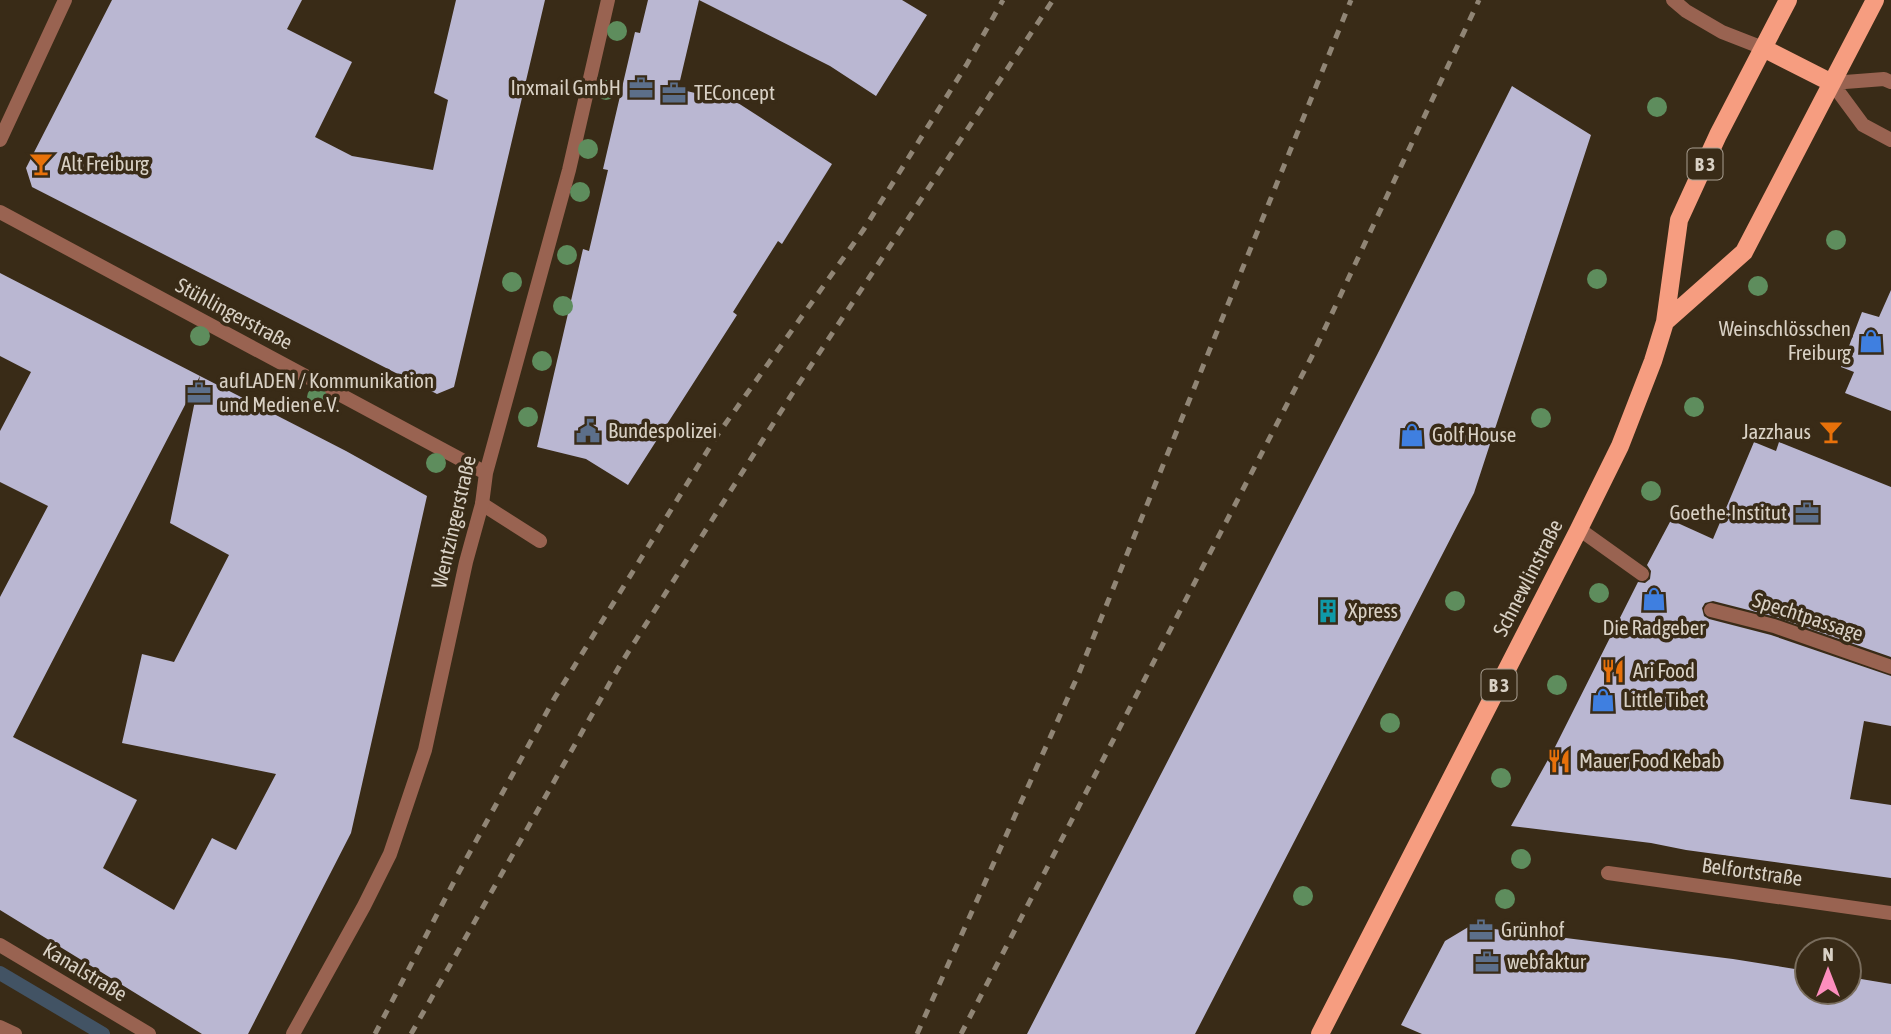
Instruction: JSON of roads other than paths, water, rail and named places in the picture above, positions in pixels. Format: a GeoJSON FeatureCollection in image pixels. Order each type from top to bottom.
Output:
{"type":"FeatureCollection","features":[{"type":"Feature","properties":{"kind":"main road","name":"B 3"},"geometry":{"type":"LineString","coordinates":[[1763,48],[1788,0]]}},
{"type":"Feature","properties":{"kind":"main road"},"geometry":{"type":"LineString","coordinates":[[1665,322],[1744,251],[1875,0]]}},
{"type":"Feature","properties":{"kind":"main road"},"geometry":{"type":"LineString","coordinates":[[1763,48],[1832,83]]}},
{"type":"Feature","properties":{"kind":"main road","name":"Schnewlinstraße"},"geometry":{"type":"LineString","coordinates":[[1320,1034],[1620,446],[1665,322],[1679,220],[1717,135],[1763,48]]}},
{"type":"Feature","properties":{"kind":"street"},"geometry":{"type":"LineString","coordinates":[[0,140],[65,0]]}},
{"type":"Feature","properties":{"kind":"street","name":"Wentzingerstraße"},"geometry":{"type":"LineString","coordinates":[[293,1034],[390,854],[425,750],[466,562],[482,504],[486,473],[569,170],[608,0]]}},
{"type":"Feature","properties":{"kind":"street"},"geometry":{"type":"LineString","coordinates":[[1672,0],[1689,5],[1722,32],[1763,48]]}},
{"type":"Feature","properties":{"kind":"street"},"geometry":{"type":"LineString","coordinates":[[1832,83],[1884,79],[1891,82]]}},
{"type":"Feature","properties":{"kind":"street"},"geometry":{"type":"LineString","coordinates":[[1832,83],[1863,125],[1891,140]]}},
{"type":"Feature","properties":{"kind":"street","name":"Stühlingerstraße"},"geometry":{"type":"LineString","coordinates":[[0,212],[486,473]]}},
{"type":"Feature","properties":{"kind":"street"},"geometry":{"type":"LineString","coordinates":[[482,504],[540,541]]}},
{"type":"Feature","properties":{"kind":"street"},"geometry":{"type":"LineString","coordinates":[[1579,529],[1642,574]]}},
{"type":"Feature","properties":{"kind":"street","name":"Spechtpassage"},"geometry":{"type":"LineString","coordinates":[[1711,610],[1774,626],[1891,667]]}},
{"type":"Feature","properties":{"kind":"street","name":"Belfortstraße"},"geometry":{"type":"LineString","coordinates":[[1608,873],[1891,913]]}},
{"type":"Feature","properties":{"kind":"street","name":"Kanalstraße"},"geometry":{"type":"LineString","coordinates":[[0,946],[149,1034]]}},
{"type":"Feature","properties":{"kind":"street"},"geometry":{"type":"LineString","coordinates":[[0,1027],[15,1034]]}},
{"type":"Feature","properties":{"kind":"waterway"},"geometry":{"type":"LineString","coordinates":[[0,973],[103,1034]]}},
{"type":"Feature","properties":{"kind":"railway"},"geometry":{"type":"LineString","coordinates":[[375,1034],[459,872],[554,699],[716,437],[864,229],[967,64],[1003,0]]}},
{"type":"Feature","properties":{"kind":"railway"},"geometry":{"type":"LineString","coordinates":[[411,1034],[620,665],[792,394],[1053,0]]}},
{"type":"Feature","properties":{"kind":"railway"},"geometry":{"type":"LineString","coordinates":[[917,1034],[1079,673],[1351,0]]}},
{"type":"Feature","properties":{"kind":"railway"},"geometry":{"type":"LineString","coordinates":[[961,1034],[1312,356],[1479,0]]}},
{"type":"Feature","properties":{"kind":"place","name":"Inxmail GmbH"},"geometry":{"type":"Point","coordinates":[641,88]}},
{"type":"Feature","properties":{"kind":"place","name":"TEConcept"},"geometry":{"type":"Point","coordinates":[674,93]}},
{"type":"Feature","properties":{"kind":"place","name":"Alt Freiburg"},"geometry":{"type":"Point","coordinates":[41,164]}},
{"type":"Feature","properties":{"kind":"place","name":"Weinschlösschen Freiburg"},"geometry":{"type":"Point","coordinates":[1871,341]}},
{"type":"Feature","properties":{"kind":"place","name":"aufLADEN / Kommunikation und Medien e.V."},"geometry":{"type":"Point","coordinates":[199,393]}},
{"type":"Feature","properties":{"kind":"place","name":"Bundespolizei"},"geometry":{"type":"Point","coordinates":[588,431]}},
{"type":"Feature","properties":{"kind":"place","name":"Jazzhaus"},"geometry":{"type":"Point","coordinates":[1831,432]}},
{"type":"Feature","properties":{"kind":"place","name":"Golf House"},"geometry":{"type":"Point","coordinates":[1412,435]}},
{"type":"Feature","properties":{"kind":"place","name":"Goethe-Institut"},"geometry":{"type":"Point","coordinates":[1807,513]}},
{"type":"Feature","properties":{"kind":"place","name":"Die Radgeber"},"geometry":{"type":"Point","coordinates":[1654,599]}},
{"type":"Feature","properties":{"kind":"place","name":"Xpress"},"geometry":{"type":"Point","coordinates":[1328,611]}},
{"type":"Feature","properties":{"kind":"place","name":"Ari Food"},"geometry":{"type":"Point","coordinates":[1613,671]}},
{"type":"Feature","properties":{"kind":"place","name":"Little Tibet"},"geometry":{"type":"Point","coordinates":[1603,700]}},
{"type":"Feature","properties":{"kind":"place","name":"Mauer Food Kebab"},"geometry":{"type":"Point","coordinates":[1559,761]}},
{"type":"Feature","properties":{"kind":"place","name":"Grünhof"},"geometry":{"type":"Point","coordinates":[1481,930]}},
{"type":"Feature","properties":{"kind":"place","name":"webfaktur"},"geometry":{"type":"Point","coordinates":[1487,962]}}]}
